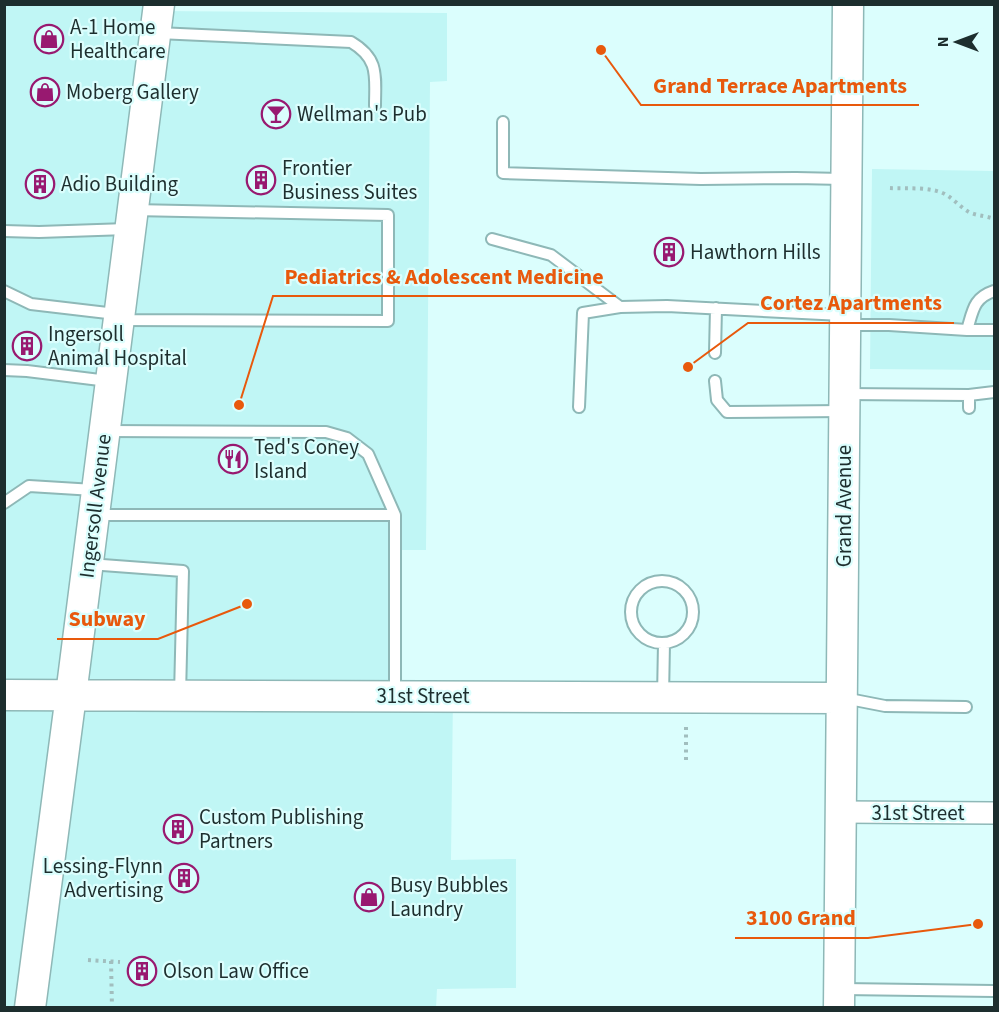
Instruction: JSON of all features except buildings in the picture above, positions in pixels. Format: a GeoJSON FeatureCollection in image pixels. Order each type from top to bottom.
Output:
{"type":"FeatureCollection","features":[{"type":"Feature","properties":{"kind":"main road","name":"Grand Avenue"},"geometry":{"type":"LineString","coordinates":[[839,998],[848,4]]}},
{"type":"Feature","properties":{"kind":"main road","name":"Ingersoll Avenue"},"geometry":{"type":"LineString","coordinates":[[30,1008],[157,19]]}},
{"type":"Feature","properties":{"kind":"main road","name":"31st Street"},"geometry":{"type":"LineString","coordinates":[[4,695],[842,698]]}},
{"type":"Feature","properties":{"kind":"street","name":"31st Street"},"geometry":{"type":"LineString","coordinates":[[841,812],[994,813]]}},
{"type":"Feature","properties":{"kind":"lane"},"geometry":{"type":"LineString","coordinates":[[157,19],[351,42],[363,49],[375,68],[375,106]]}},
{"type":"Feature","properties":{"kind":"lane"},"geometry":{"type":"LineString","coordinates":[[503,122],[503,173],[701,179],[847,179]]}},
{"type":"Feature","properties":{"kind":"lane"},"geometry":{"type":"LineString","coordinates":[[4,231],[39,232],[132,219],[388,215],[388,321],[119,317],[30,304],[4,291]]}},
{"type":"Feature","properties":{"kind":"lane"},"geometry":{"type":"LineString","coordinates":[[492,240],[551,255],[620,307]]}},
{"type":"Feature","properties":{"kind":"lane"},"geometry":{"type":"LineString","coordinates":[[967,330],[975,303],[994,291]]}},
{"type":"Feature","properties":{"kind":"lane"},"geometry":{"type":"LineString","coordinates":[[579,407],[583,313],[620,307],[716,308],[889,325],[994,330]]}},
{"type":"Feature","properties":{"kind":"lane"},"geometry":{"type":"LineString","coordinates":[[715,353],[716,308]]}},
{"type":"Feature","properties":{"kind":"lane"},"geometry":{"type":"LineString","coordinates":[[4,370],[111,381]]}},
{"type":"Feature","properties":{"kind":"lane"},"geometry":{"type":"LineString","coordinates":[[715,381],[717,400],[727,412],[994,392]]}},
{"type":"Feature","properties":{"kind":"lane"},"geometry":{"type":"LineString","coordinates":[[969,395],[969,408]]}},
{"type":"Feature","properties":{"kind":"lane"},"geometry":{"type":"LineString","coordinates":[[105,431],[326,432],[347,438],[368,454],[394,515],[395,696]]}},
{"type":"Feature","properties":{"kind":"lane"},"geometry":{"type":"LineString","coordinates":[[4,503],[29,486],[96,502],[394,515]]}},
{"type":"Feature","properties":{"kind":"lane"},"geometry":{"type":"LineString","coordinates":[[88,564],[183,571],[180,695]]}},
{"type":"Feature","properties":{"kind":"lane"},"geometry":{"type":"LineString","coordinates":[[656,581],[676,584],[684,590],[693,608],[689,628],[682,636],[664,644],[643,638],[631,621],[630,610],[638,591],[656,581]]}},
{"type":"Feature","properties":{"kind":"lane"},"geometry":{"type":"LineString","coordinates":[[663,697],[664,644]]}},
{"type":"Feature","properties":{"kind":"lane"},"geometry":{"type":"LineString","coordinates":[[842,698],[885,706],[966,707]]}},
{"type":"Feature","properties":{"kind":"lane"},"geometry":{"type":"LineString","coordinates":[[839,998],[994,991]]}},
{"type":"Feature","properties":{"kind":"path"},"geometry":{"type":"LineString","coordinates":[[890,188],[940,192],[972,214],[994,219]]}},
{"type":"Feature","properties":{"kind":"path"},"geometry":{"type":"LineString","coordinates":[[686,728],[686,760]]}},
{"type":"Feature","properties":{"kind":"path"},"geometry":{"type":"LineString","coordinates":[[88,960],[120,962]]}},
{"type":"Feature","properties":{"kind":"path"},"geometry":{"type":"LineString","coordinates":[[111,961],[112,1008]]}},
{"type":"Feature","properties":{"kind":"shaded area"},"geometry":{"type":"Polygon","coordinates":[[[159,4],[158,11],[447,13],[447,81],[430,82],[426,550],[397,550],[395,695],[453,696],[451,860],[516,859],[516,988],[437,989],[436,1008],[5,1008],[5,5],[159,4]]]}},
{"type":"Feature","properties":{"kind":"shaded area"},"geometry":{"type":"Polygon","coordinates":[[[872,169],[994,171],[994,370],[870,369],[872,169]]]}},
{"type":"Feature","properties":{"kind":"place","name":"A-1 Home Healthcare"},"geometry":{"type":"Point","coordinates":[49,39]}},
{"type":"Feature","properties":{"kind":"place","name":"Grand Terrace Apartments"},"geometry":{"type":"Point","coordinates":[601,50]}},
{"type":"Feature","properties":{"kind":"place","name":"Moberg Gallery"},"geometry":{"type":"Point","coordinates":[45,92]}},
{"type":"Feature","properties":{"kind":"place","name":"Wellman's Pub"},"geometry":{"type":"Point","coordinates":[276,114]}},
{"type":"Feature","properties":{"kind":"place","name":"Frontier Business Suites"},"geometry":{"type":"Point","coordinates":[261,180]}},
{"type":"Feature","properties":{"kind":"place","name":"Adio Building"},"geometry":{"type":"Point","coordinates":[40,184]}},
{"type":"Feature","properties":{"kind":"place","name":"Hawthorn Hills"},"geometry":{"type":"Point","coordinates":[669,252]}},
{"type":"Feature","properties":{"kind":"place","name":"Ingersoll Animal Hospital"},"geometry":{"type":"Point","coordinates":[27,346]}},
{"type":"Feature","properties":{"kind":"place","name":"Cortez Apartments"},"geometry":{"type":"Point","coordinates":[688,367]}},
{"type":"Feature","properties":{"kind":"place","name":"Pediatrics & Adolescent Medicine"},"geometry":{"type":"Point","coordinates":[239,405]}},
{"type":"Feature","properties":{"kind":"place","name":"Ted's Coney Island"},"geometry":{"type":"Point","coordinates":[233,459]}},
{"type":"Feature","properties":{"kind":"place","name":"Subway"},"geometry":{"type":"Point","coordinates":[247,604]}},
{"type":"Feature","properties":{"kind":"place","name":"Custom Publishing Partners"},"geometry":{"type":"Point","coordinates":[178,829]}},
{"type":"Feature","properties":{"kind":"place","name":"Lessing-Flynn Advertising"},"geometry":{"type":"Point","coordinates":[184,878]}},
{"type":"Feature","properties":{"kind":"place","name":"Busy Bubbles Laundry"},"geometry":{"type":"Point","coordinates":[369,897]}},
{"type":"Feature","properties":{"kind":"place","name":"3100 Grand"},"geometry":{"type":"Point","coordinates":[978,924]}},
{"type":"Feature","properties":{"kind":"place","name":"Olson Law Office"},"geometry":{"type":"Point","coordinates":[142,971]}}]}
